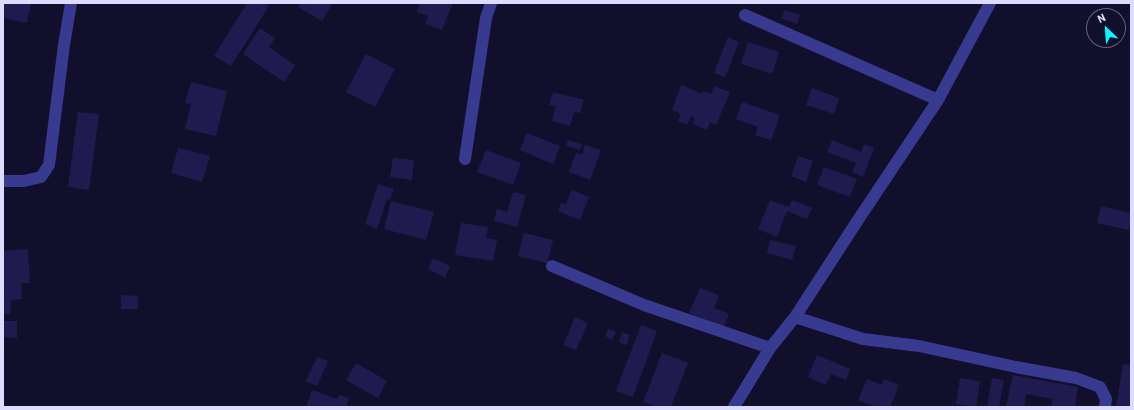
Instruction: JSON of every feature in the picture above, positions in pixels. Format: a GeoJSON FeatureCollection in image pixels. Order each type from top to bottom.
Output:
{"type":"FeatureCollection","features":[{"type":"Feature","properties":{"kind":"street"},"geometry":{"type":"LineString","coordinates":[[3,180],[24,182],[41,178],[49,165],[71,3]]}},
{"type":"Feature","properties":{"kind":"street"},"geometry":{"type":"LineString","coordinates":[[465,160],[486,18],[491,3]]}},
{"type":"Feature","properties":{"kind":"street"},"geometry":{"type":"LineString","coordinates":[[734,407],[770,348],[795,317],[938,100],[990,3]]}},
{"type":"Feature","properties":{"kind":"street"},"geometry":{"type":"LineString","coordinates":[[745,15],[938,100]]}},
{"type":"Feature","properties":{"kind":"street"},"geometry":{"type":"LineString","coordinates":[[552,266],[644,304],[770,348]]}},
{"type":"Feature","properties":{"kind":"street"},"geometry":{"type":"LineString","coordinates":[[795,317],[863,339],[919,346],[1016,367],[1076,378],[1100,387],[1106,399],[1105,407]]}},
{"type":"Feature","properties":{"kind":"building"},"geometry":{"type":"Polygon","coordinates":[[[3,3],[31,3],[27,23],[3,18],[3,3]]]}},
{"type":"Feature","properties":{"kind":"building"},"geometry":{"type":"Polygon","coordinates":[[[247,3],[264,3],[269,6],[231,66],[214,56],[247,3]]]}},
{"type":"Feature","properties":{"kind":"building"},"geometry":{"type":"Polygon","coordinates":[[[300,3],[333,3],[322,21],[298,7],[300,3]]]}},
{"type":"Feature","properties":{"kind":"building"},"geometry":{"type":"Polygon","coordinates":[[[420,3],[453,3],[442,30],[425,24],[428,16],[417,12],[420,3]]]}},
{"type":"Feature","properties":{"kind":"building"},"geometry":{"type":"Polygon","coordinates":[[[785,10],[800,15],[797,24],[781,18],[785,10]]]}},
{"type":"Feature","properties":{"kind":"building"},"geometry":{"type":"Polygon","coordinates":[[[260,28],[275,38],[269,47],[295,65],[284,82],[243,54],[260,28]]]}},
{"type":"Feature","properties":{"kind":"building"},"geometry":{"type":"Polygon","coordinates":[[[728,37],[739,42],[725,77],[714,73],[728,37]]]}},
{"type":"Feature","properties":{"kind":"building"},"geometry":{"type":"Polygon","coordinates":[[[748,42],[779,52],[772,74],[741,64],[748,42]]]}},
{"type":"Feature","properties":{"kind":"building"},"geometry":{"type":"Polygon","coordinates":[[[366,54],[395,69],[375,107],[346,92],[366,54]]]}},
{"type":"Feature","properties":{"kind":"building"},"geometry":{"type":"Polygon","coordinates":[[[191,82],[227,91],[216,136],[185,129],[191,104],[185,103],[191,82]]]}},
{"type":"Feature","properties":{"kind":"building"},"geometry":{"type":"Polygon","coordinates":[[[681,85],[702,94],[703,91],[711,94],[714,86],[730,92],[716,125],[710,122],[707,130],[693,124],[695,118],[691,116],[687,125],[678,121],[681,114],[672,110],[681,85]]]}},
{"type":"Feature","properties":{"kind":"building"},"geometry":{"type":"Polygon","coordinates":[[[812,88],[839,98],[834,114],[806,105],[812,88]]]}},
{"type":"Feature","properties":{"kind":"building"},"geometry":{"type":"Polygon","coordinates":[[[553,92],[584,100],[580,113],[574,112],[570,126],[552,121],[556,106],[549,105],[553,92]]]}},
{"type":"Feature","properties":{"kind":"building"},"geometry":{"type":"Polygon","coordinates":[[[742,102],[780,115],[771,140],[755,135],[758,127],[736,119],[742,102]]]}},
{"type":"Feature","properties":{"kind":"building"},"geometry":{"type":"Polygon","coordinates":[[[78,112],[99,114],[89,190],[68,187],[78,112]]]}},
{"type":"Feature","properties":{"kind":"building"},"geometry":{"type":"Polygon","coordinates":[[[527,133],[560,146],[553,164],[520,150],[527,133]]]}},
{"type":"Feature","properties":{"kind":"building"},"geometry":{"type":"Polygon","coordinates":[[[568,140],[582,144],[580,150],[566,146],[568,140]]]}},
{"type":"Feature","properties":{"kind":"building"},"geometry":{"type":"Polygon","coordinates":[[[832,140],[861,152],[864,144],[874,148],[863,177],[852,172],[856,163],[827,152],[832,140]]]}},
{"type":"Feature","properties":{"kind":"building"},"geometry":{"type":"Polygon","coordinates":[[[585,145],[601,150],[590,180],[569,172],[576,153],[582,155],[585,145]]]}},
{"type":"Feature","properties":{"kind":"building"},"geometry":{"type":"Polygon","coordinates":[[[178,148],[210,156],[202,182],[171,173],[178,148]]]}},
{"type":"Feature","properties":{"kind":"building"},"geometry":{"type":"Polygon","coordinates":[[[486,150],[521,163],[513,185],[477,172],[486,150]]]}},
{"type":"Feature","properties":{"kind":"building"},"geometry":{"type":"Polygon","coordinates":[[[798,156],[813,161],[806,182],[791,176],[798,156]]]}},
{"type":"Feature","properties":{"kind":"building"},"geometry":{"type":"Polygon","coordinates":[[[393,158],[414,160],[412,180],[390,177],[393,158]]]}},
{"type":"Feature","properties":{"kind":"building"},"geometry":{"type":"Polygon","coordinates":[[[824,167],[857,179],[850,197],[817,185],[824,167]]]}},
{"type":"Feature","properties":{"kind":"building"},"geometry":{"type":"Polygon","coordinates":[[[378,184],[394,189],[390,200],[387,199],[377,229],[365,224],[378,184]]]}},
{"type":"Feature","properties":{"kind":"building"},"geometry":{"type":"Polygon","coordinates":[[[572,190],[589,197],[580,220],[558,211],[561,203],[566,204],[572,190]]]}},
{"type":"Feature","properties":{"kind":"building"},"geometry":{"type":"Polygon","coordinates":[[[513,192],[526,195],[517,227],[494,221],[497,209],[507,212],[513,192]]]}},
{"type":"Feature","properties":{"kind":"building"},"geometry":{"type":"Polygon","coordinates":[[[770,200],[789,207],[792,200],[812,208],[807,219],[787,211],[777,237],[758,229],[770,200]]]}},
{"type":"Feature","properties":{"kind":"building"},"geometry":{"type":"Polygon","coordinates":[[[391,201],[434,212],[426,240],[384,229],[391,201]]]}},
{"type":"Feature","properties":{"kind":"building"},"geometry":{"type":"Polygon","coordinates":[[[1101,206],[1131,213],[1129,230],[1097,223],[1101,206]]]}},
{"type":"Feature","properties":{"kind":"building"},"geometry":{"type":"Polygon","coordinates":[[[461,223],[488,227],[486,238],[497,240],[493,261],[455,255],[461,223]]]}},
{"type":"Feature","properties":{"kind":"building"},"geometry":{"type":"Polygon","coordinates":[[[524,233],[553,240],[547,263],[518,256],[524,233]]]}},
{"type":"Feature","properties":{"kind":"building"},"geometry":{"type":"Polygon","coordinates":[[[770,240],[796,246],[792,260],[767,253],[770,240]]]}},
{"type":"Feature","properties":{"kind":"building"},"geometry":{"type":"Polygon","coordinates":[[[28,249],[30,283],[21,283],[22,299],[11,300],[10,314],[3,314],[3,251],[28,249]]]}},
{"type":"Feature","properties":{"kind":"building"},"geometry":{"type":"Polygon","coordinates":[[[433,258],[450,266],[445,278],[428,269],[433,258]]]}},
{"type":"Feature","properties":{"kind":"building"},"geometry":{"type":"Polygon","coordinates":[[[700,288],[719,295],[714,308],[729,314],[724,327],[689,313],[700,288]]]}},
{"type":"Feature","properties":{"kind":"building"},"geometry":{"type":"Polygon","coordinates":[[[121,295],[138,296],[138,309],[121,309],[121,295]]]}},
{"type":"Feature","properties":{"kind":"building"},"geometry":{"type":"Polygon","coordinates":[[[575,317],[588,323],[576,350],[563,345],[575,317]]]}},
{"type":"Feature","properties":{"kind":"building"},"geometry":{"type":"Polygon","coordinates":[[[3,321],[17,321],[17,338],[3,337],[3,321]]]}},
{"type":"Feature","properties":{"kind":"building"},"geometry":{"type":"Polygon","coordinates":[[[641,325],[657,331],[633,397],[616,391],[641,325]]]}},
{"type":"Feature","properties":{"kind":"building"},"geometry":{"type":"Polygon","coordinates":[[[608,329],[616,332],[612,340],[605,336],[608,329]]]}},
{"type":"Feature","properties":{"kind":"building"},"geometry":{"type":"Polygon","coordinates":[[[622,332],[630,335],[626,345],[619,342],[622,332]]]}},
{"type":"Feature","properties":{"kind":"building"},"geometry":{"type":"Polygon","coordinates":[[[662,353],[688,363],[671,407],[657,407],[643,402],[662,353]]]}},
{"type":"Feature","properties":{"kind":"building"},"geometry":{"type":"Polygon","coordinates":[[[817,355],[850,369],[846,380],[831,374],[826,385],[808,377],[817,355]]]}},
{"type":"Feature","properties":{"kind":"building"},"geometry":{"type":"Polygon","coordinates":[[[317,357],[328,361],[317,386],[306,381],[317,357]]]}},
{"type":"Feature","properties":{"kind":"building"},"geometry":{"type":"Polygon","coordinates":[[[356,363],[387,381],[378,398],[346,380],[356,363]]]}},
{"type":"Feature","properties":{"kind":"building"},"geometry":{"type":"Polygon","coordinates":[[[1123,364],[1131,365],[1131,407],[1116,407],[1123,364]]]}},
{"type":"Feature","properties":{"kind":"building"},"geometry":{"type":"Polygon","coordinates":[[[1013,375],[1078,387],[1075,407],[1051,407],[1053,399],[1026,394],[1024,407],[1006,407],[1013,375]]]}},
{"type":"Feature","properties":{"kind":"building"},"geometry":{"type":"Polygon","coordinates":[[[960,378],[980,381],[976,407],[956,404],[960,378]]]}},
{"type":"Feature","properties":{"kind":"building"},"geometry":{"type":"Polygon","coordinates":[[[992,378],[1004,380],[999,407],[987,407],[992,378]]]}},
{"type":"Feature","properties":{"kind":"building"},"geometry":{"type":"Polygon","coordinates":[[[867,379],[882,385],[884,379],[899,385],[890,407],[876,407],[858,400],[867,379]]]}},
{"type":"Feature","properties":{"kind":"building"},"geometry":{"type":"Polygon","coordinates":[[[312,390],[337,399],[339,395],[349,398],[346,407],[306,407],[312,390]]]}}]}
